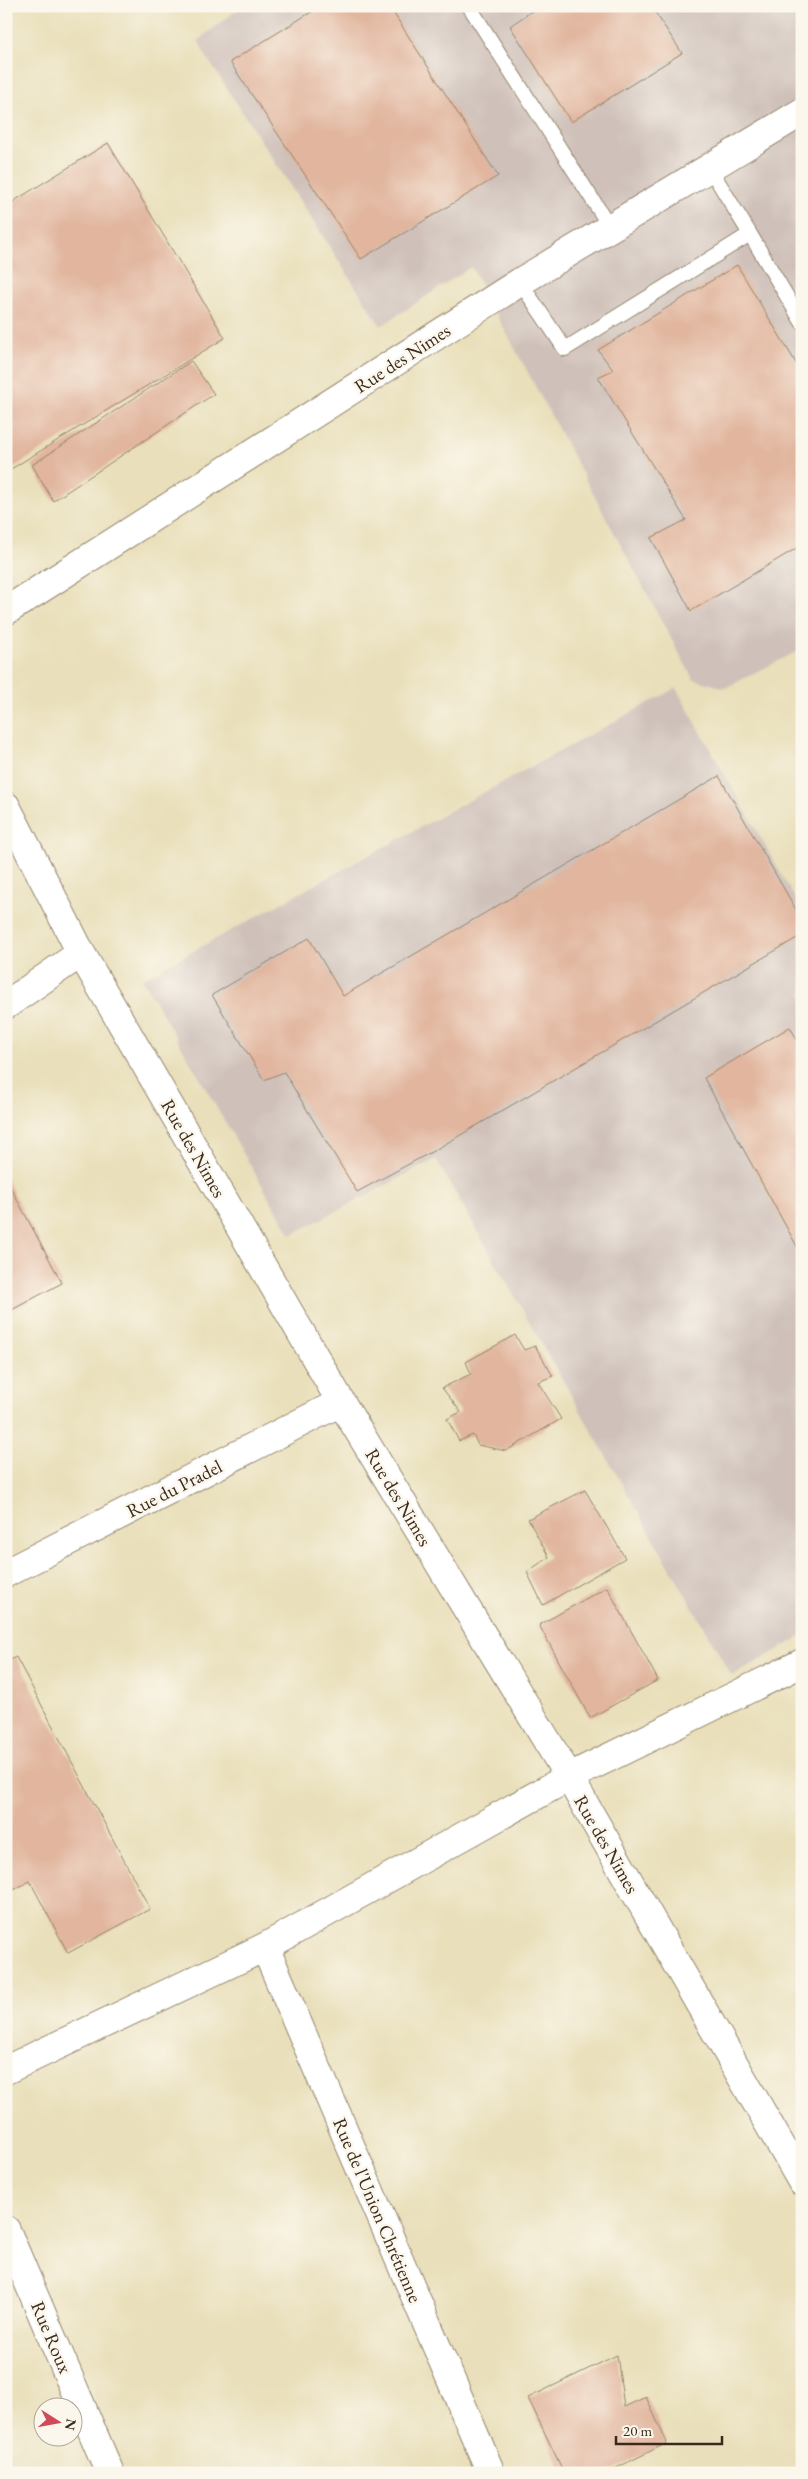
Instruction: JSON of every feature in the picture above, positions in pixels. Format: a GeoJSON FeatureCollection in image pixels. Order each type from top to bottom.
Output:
{"type":"FeatureCollection","features":[{"type":"Feature","properties":{"kind":"street","name":"Rue des Nimes"},"geometry":{"type":"LineString","coordinates":[[6,611],[520,282],[802,112]]}},
{"type":"Feature","properties":{"kind":"street","name":"Rue des Nimes"},"geometry":{"type":"LineString","coordinates":[[6,806],[81,953],[341,1402],[569,1777],[802,2182]]}},
{"type":"Feature","properties":{"kind":"street"},"geometry":{"type":"LineString","coordinates":[[6,1005],[81,953]]}},
{"type":"Feature","properties":{"kind":"street","name":"Rue du Pradel"},"geometry":{"type":"LineString","coordinates":[[6,1573],[341,1402]]}},
{"type":"Feature","properties":{"kind":"street"},"geometry":{"type":"LineString","coordinates":[[6,2070],[266,1947],[569,1777],[802,1663]]}},
{"type":"Feature","properties":{"kind":"street","name":"Rue de l'Union Chrétienne"},"geometry":{"type":"LineString","coordinates":[[266,1947],[491,2473]]}},
{"type":"Feature","properties":{"kind":"street","name":"Rue Roux"},"geometry":{"type":"LineString","coordinates":[[6,2230],[110,2473]]}},
{"type":"Feature","properties":{"kind":"lane"},"geometry":{"type":"LineString","coordinates":[[470,6],[610,227]]}},
{"type":"Feature","properties":{"kind":"lane"},"geometry":{"type":"LineString","coordinates":[[709,167],[802,322]]}},
{"type":"Feature","properties":{"kind":"lane"},"geometry":{"type":"LineString","coordinates":[[520,282],[565,349],[750,234]]}},
{"type":"Feature","properties":{"kind":"shaded area"},"geometry":{"type":"Polygon","coordinates":[[[243,6],[802,6],[802,649],[725,688],[693,679],[471,267],[381,326],[204,53],[198,40],[243,6]]]}},
{"type":"Feature","properties":{"kind":"shaded area"},"geometry":{"type":"Polygon","coordinates":[[[676,688],[802,911],[802,1636],[732,1676],[436,1159],[291,1235],[142,979],[676,688]]]}},
{"type":"Feature","properties":{"kind":"building"},"geometry":{"type":"Polygon","coordinates":[[[321,6],[389,6],[498,176],[361,259],[230,62],[321,6]]]}},
{"type":"Feature","properties":{"kind":"building"},"geometry":{"type":"Polygon","coordinates":[[[539,6],[651,6],[682,53],[571,122],[510,26],[539,6]]]}},
{"type":"Feature","properties":{"kind":"building"},"geometry":{"type":"Polygon","coordinates":[[[108,143],[225,338],[6,472],[6,206],[108,143]]]}},
{"type":"Feature","properties":{"kind":"building"},"geometry":{"type":"Polygon","coordinates":[[[737,265],[802,373],[802,545],[691,611],[651,538],[686,520],[598,377],[613,370],[598,350],[737,265]]]}},
{"type":"Feature","properties":{"kind":"building"},"geometry":{"type":"Polygon","coordinates":[[[191,361],[214,394],[53,501],[32,465],[191,361]]]}},
{"type":"Feature","properties":{"kind":"building"},"geometry":{"type":"Polygon","coordinates":[[[719,776],[802,920],[802,935],[435,1150],[357,1192],[284,1072],[264,1080],[212,995],[309,938],[343,996],[719,776]]]}},
{"type":"Feature","properties":{"kind":"building"},"geometry":{"type":"Polygon","coordinates":[[[790,1027],[802,1048],[802,1249],[799,1250],[704,1078],[790,1027]]]}},
{"type":"Feature","properties":{"kind":"building"},"geometry":{"type":"Polygon","coordinates":[[[6,1179],[62,1283],[6,1313],[6,1179]]]}},
{"type":"Feature","properties":{"kind":"building"},"geometry":{"type":"Polygon","coordinates":[[[515,1335],[524,1350],[535,1346],[553,1376],[538,1382],[561,1419],[506,1451],[478,1445],[473,1435],[459,1441],[447,1419],[461,1412],[442,1388],[471,1374],[466,1362],[515,1335]]]}},
{"type":"Feature","properties":{"kind":"building"},"geometry":{"type":"Polygon","coordinates":[[[585,1490],[625,1558],[543,1605],[527,1572],[549,1557],[528,1519],[585,1490]]]}},
{"type":"Feature","properties":{"kind":"building"},"geometry":{"type":"Polygon","coordinates":[[[607,1587],[658,1680],[590,1718],[539,1625],[607,1587]]]}},
{"type":"Feature","properties":{"kind":"building"},"geometry":{"type":"Polygon","coordinates":[[[16,1657],[150,1909],[68,1953],[30,1881],[6,1894],[6,1662],[16,1657]]]}},
{"type":"Feature","properties":{"kind":"building"},"geometry":{"type":"Polygon","coordinates":[[[617,2355],[624,2407],[646,2397],[667,2443],[606,2473],[564,2473],[528,2398],[617,2355]]]}}]}
